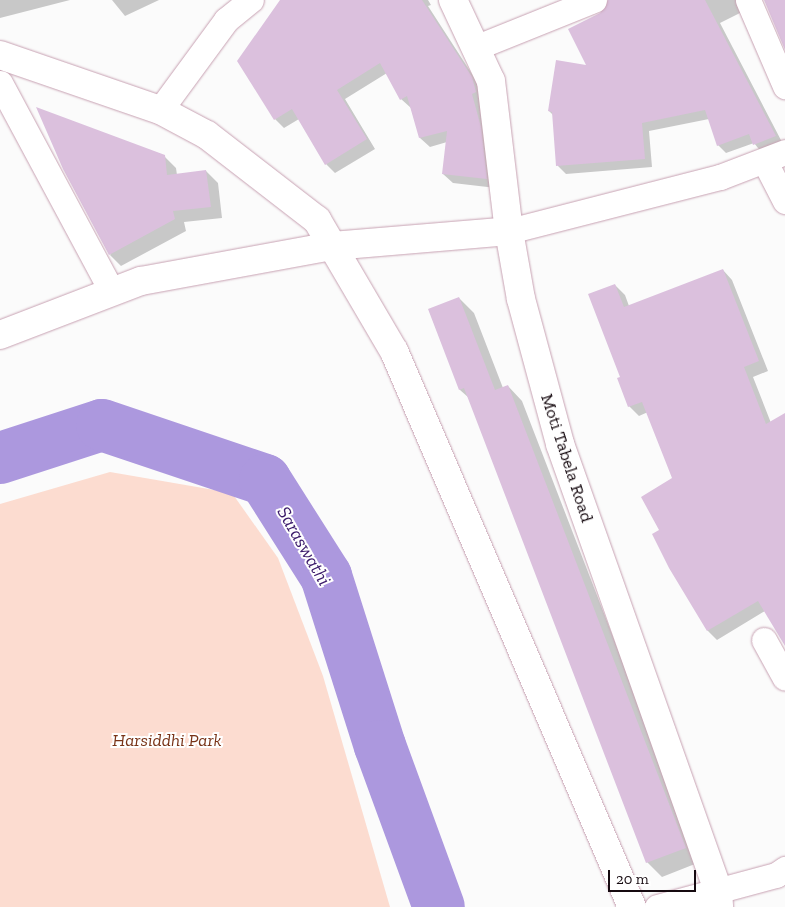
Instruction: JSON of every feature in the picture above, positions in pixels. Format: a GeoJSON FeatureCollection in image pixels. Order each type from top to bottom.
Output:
{"type":"FeatureCollection","features":[{"type":"Feature","properties":{"kind":"main road","name":"Moti Tabela Road"},"geometry":{"type":"LineString","coordinates":[[453,0],[477,47],[491,80],[509,231],[521,299],[560,444],[718,899]]}},
{"type":"Feature","properties":{"kind":"main road"},"geometry":{"type":"LineString","coordinates":[[0,55],[160,110],[207,135],[317,220],[394,351],[632,907]]}},
{"type":"Feature","properties":{"kind":"main road"},"geometry":{"type":"LineString","coordinates":[[0,335],[142,281],[332,246],[509,231]]}},
{"type":"Feature","properties":{"kind":"street"},"geometry":{"type":"LineString","coordinates":[[160,110],[226,20],[250,0]]}},
{"type":"Feature","properties":{"kind":"street"},"geometry":{"type":"LineString","coordinates":[[477,47],[594,0]]}},
{"type":"Feature","properties":{"kind":"street"},"geometry":{"type":"LineString","coordinates":[[748,0],[785,86]]}},
{"type":"Feature","properties":{"kind":"street"},"geometry":{"type":"LineString","coordinates":[[0,83],[112,292]]}},
{"type":"Feature","properties":{"kind":"street"},"geometry":{"type":"LineString","coordinates":[[509,231],[720,177],[775,157],[785,201]]}},
{"type":"Feature","properties":{"kind":"street"},"geometry":{"type":"LineString","coordinates":[[764,640],[785,678]]}},
{"type":"Feature","properties":{"kind":"street"},"geometry":{"type":"LineString","coordinates":[[657,907],[718,899],[776,875],[785,869]]}},
{"type":"Feature","properties":{"kind":"green space","name":"Harsiddhi Park"},"geometry":{"type":"Polygon","coordinates":[[[110,472],[232,493],[278,558],[323,676],[390,907],[0,907],[0,504],[110,472]]]}},
{"type":"Feature","properties":{"kind":"building"},"geometry":{"type":"Polygon","coordinates":[[[280,0],[422,0],[472,77],[476,92],[472,94],[481,127],[487,179],[442,174],[447,131],[419,138],[407,96],[400,100],[380,63],[337,90],[367,139],[325,165],[292,109],[274,120],[237,61],[280,0]]]}},
{"type":"Feature","properties":{"kind":"building"},"geometry":{"type":"Polygon","coordinates":[[[608,0],[705,0],[776,136],[753,145],[749,134],[717,146],[705,110],[642,123],[645,159],[556,166],[552,112],[548,111],[556,60],[586,65],[568,29],[600,13],[608,0]]]}},
{"type":"Feature","properties":{"kind":"building"},"geometry":{"type":"Polygon","coordinates":[[[764,0],[785,0],[785,50],[764,0]]]}},
{"type":"Feature","properties":{"kind":"building"},"geometry":{"type":"Polygon","coordinates":[[[36,107],[165,155],[167,175],[206,170],[211,207],[173,211],[175,219],[109,255],[63,169],[36,107]]]}},
{"type":"Feature","properties":{"kind":"building"},"geometry":{"type":"Polygon","coordinates":[[[723,269],[759,361],[744,367],[766,424],[785,413],[785,646],[758,601],[707,631],[669,568],[652,534],[659,530],[641,497],[672,478],[642,402],[628,407],[617,378],[620,377],[588,294],[615,284],[624,307],[723,269]]]}},
{"type":"Feature","properties":{"kind":"building"},"geometry":{"type":"Polygon","coordinates":[[[459,297],[495,390],[508,385],[686,848],[646,863],[464,388],[459,390],[428,309],[459,297]]]}},
{"type":"Feature","properties":{"kind":"waterway","name":"Saraswathi"},"geometry":{"type":"LineString","coordinates":[[0,458],[102,425],[265,480],[326,576],[380,746],[439,907]]}}]}
